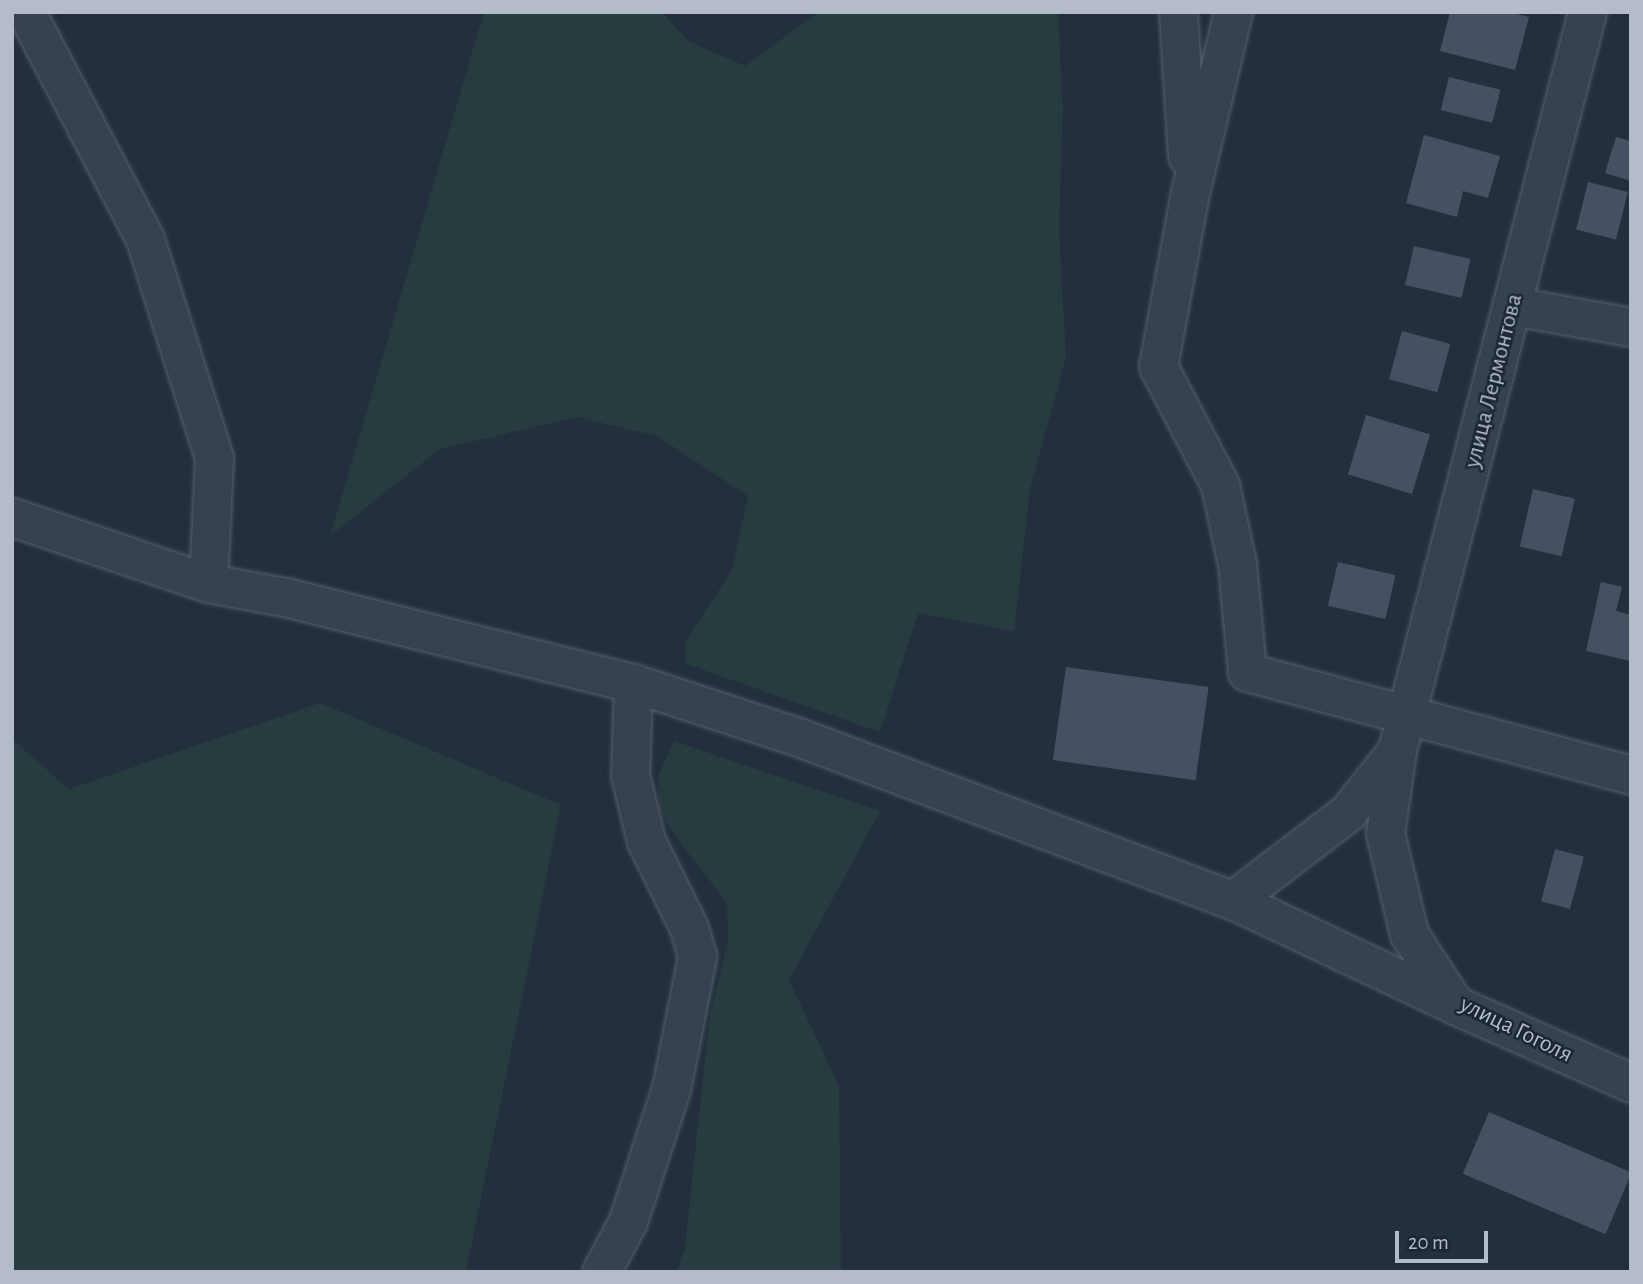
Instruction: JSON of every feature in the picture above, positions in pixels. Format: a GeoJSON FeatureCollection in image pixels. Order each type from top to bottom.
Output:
{"type":"FeatureCollection","features":[{"type":"Feature","properties":{"kind":"street"},"geometry":{"type":"LineString","coordinates":[[26,12],[145,239],[214,458],[208,583]]}},
{"type":"Feature","properties":{"kind":"street"},"geometry":{"type":"LineString","coordinates":[[1178,12],[1190,192]]}},
{"type":"Feature","properties":{"kind":"street"},"geometry":{"type":"LineString","coordinates":[[1233,12],[1190,192],[1158,366],[1220,485],[1237,564],[1247,672],[1402,733],[1631,775]]}},
{"type":"Feature","properties":{"kind":"street","name":"улица Лермонтова"},"geometry":{"type":"LineString","coordinates":[[1402,733],[1587,12]]}},
{"type":"Feature","properties":{"kind":"street"},"geometry":{"type":"LineString","coordinates":[[1513,306],[1631,327]]}},
{"type":"Feature","properties":{"kind":"street"},"geometry":{"type":"LineString","coordinates":[[12,517],[208,583],[285,597],[633,683],[800,738],[1233,900],[1455,1005]]}},
{"type":"Feature","properties":{"kind":"street"},"geometry":{"type":"LineString","coordinates":[[601,1272],[628,1222],[671,1089],[696,956],[690,928],[646,841],[630,775],[633,683]]}},
{"type":"Feature","properties":{"kind":"street"},"geometry":{"type":"LineString","coordinates":[[1233,900],[1348,812],[1402,733]]}},
{"type":"Feature","properties":{"kind":"street","name":"улица Гоголя"},"geometry":{"type":"LineString","coordinates":[[1402,733],[1385,833],[1409,933],[1455,1005],[1631,1083]]}},
{"type":"Feature","properties":{"kind":"green space"},"geometry":{"type":"Polygon","coordinates":[[[484,12],[662,12],[688,41],[745,66],[819,12],[1058,12],[1063,109],[1059,230],[1066,358],[1030,489],[1014,631],[918,613],[880,732],[686,664],[685,642],[732,570],[748,496],[657,436],[577,417],[440,449],[330,536],[484,12]]]}},
{"type":"Feature","properties":{"kind":"green space"},"geometry":{"type":"Polygon","coordinates":[[[320,703],[561,805],[466,1272],[12,1272],[12,739],[69,789],[320,703]]]}},
{"type":"Feature","properties":{"kind":"green space"},"geometry":{"type":"Polygon","coordinates":[[[674,741],[880,811],[789,980],[839,1086],[841,1272],[677,1272],[685,1247],[709,1020],[728,942],[727,903],[672,832],[658,806],[659,774],[674,741]]]}},
{"type":"Feature","properties":{"kind":"building"},"geometry":{"type":"Polygon","coordinates":[[[1450,12],[1509,12],[1529,17],[1515,70],[1440,51],[1450,12]]]}},
{"type":"Feature","properties":{"kind":"building"},"geometry":{"type":"Polygon","coordinates":[[[1449,77],[1500,90],[1492,123],[1441,110],[1449,77]]]}},
{"type":"Feature","properties":{"kind":"building"},"geometry":{"type":"Polygon","coordinates":[[[1424,135],[1500,156],[1488,198],[1463,191],[1457,217],[1406,203],[1424,135]]]}},
{"type":"Feature","properties":{"kind":"building"},"geometry":{"type":"Polygon","coordinates":[[[1616,137],[1631,141],[1631,181],[1605,173],[1616,137]]]}},
{"type":"Feature","properties":{"kind":"building"},"geometry":{"type":"Polygon","coordinates":[[[1588,182],[1628,192],[1616,239],[1576,230],[1588,182]]]}},
{"type":"Feature","properties":{"kind":"building"},"geometry":{"type":"Polygon","coordinates":[[[1414,246],[1471,259],[1462,298],[1405,285],[1414,246]]]}},
{"type":"Feature","properties":{"kind":"building"},"geometry":{"type":"Polygon","coordinates":[[[1402,331],[1450,344],[1437,392],[1389,379],[1402,331]]]}},
{"type":"Feature","properties":{"kind":"building"},"geometry":{"type":"Polygon","coordinates":[[[1366,415],[1430,435],[1412,494],[1348,474],[1366,415]]]}},
{"type":"Feature","properties":{"kind":"building"},"geometry":{"type":"Polygon","coordinates":[[[1533,489],[1575,499],[1562,556],[1520,546],[1533,489]]]}},
{"type":"Feature","properties":{"kind":"building"},"geometry":{"type":"Polygon","coordinates":[[[1338,562],[1395,575],[1385,619],[1328,606],[1338,562]]]}},
{"type":"Feature","properties":{"kind":"building"},"geometry":{"type":"Polygon","coordinates":[[[1601,582],[1622,587],[1616,611],[1631,615],[1631,661],[1586,651],[1601,582]]]}},
{"type":"Feature","properties":{"kind":"building"},"geometry":{"type":"Polygon","coordinates":[[[1066,667],[1209,687],[1196,780],[1053,760],[1066,667]]]}},
{"type":"Feature","properties":{"kind":"building"},"geometry":{"type":"Polygon","coordinates":[[[1555,849],[1584,857],[1570,909],[1541,901],[1555,849]]]}},
{"type":"Feature","properties":{"kind":"building"},"geometry":{"type":"Polygon","coordinates":[[[1489,1112],[1631,1172],[1605,1234],[1463,1174],[1489,1112]]]}}]}
